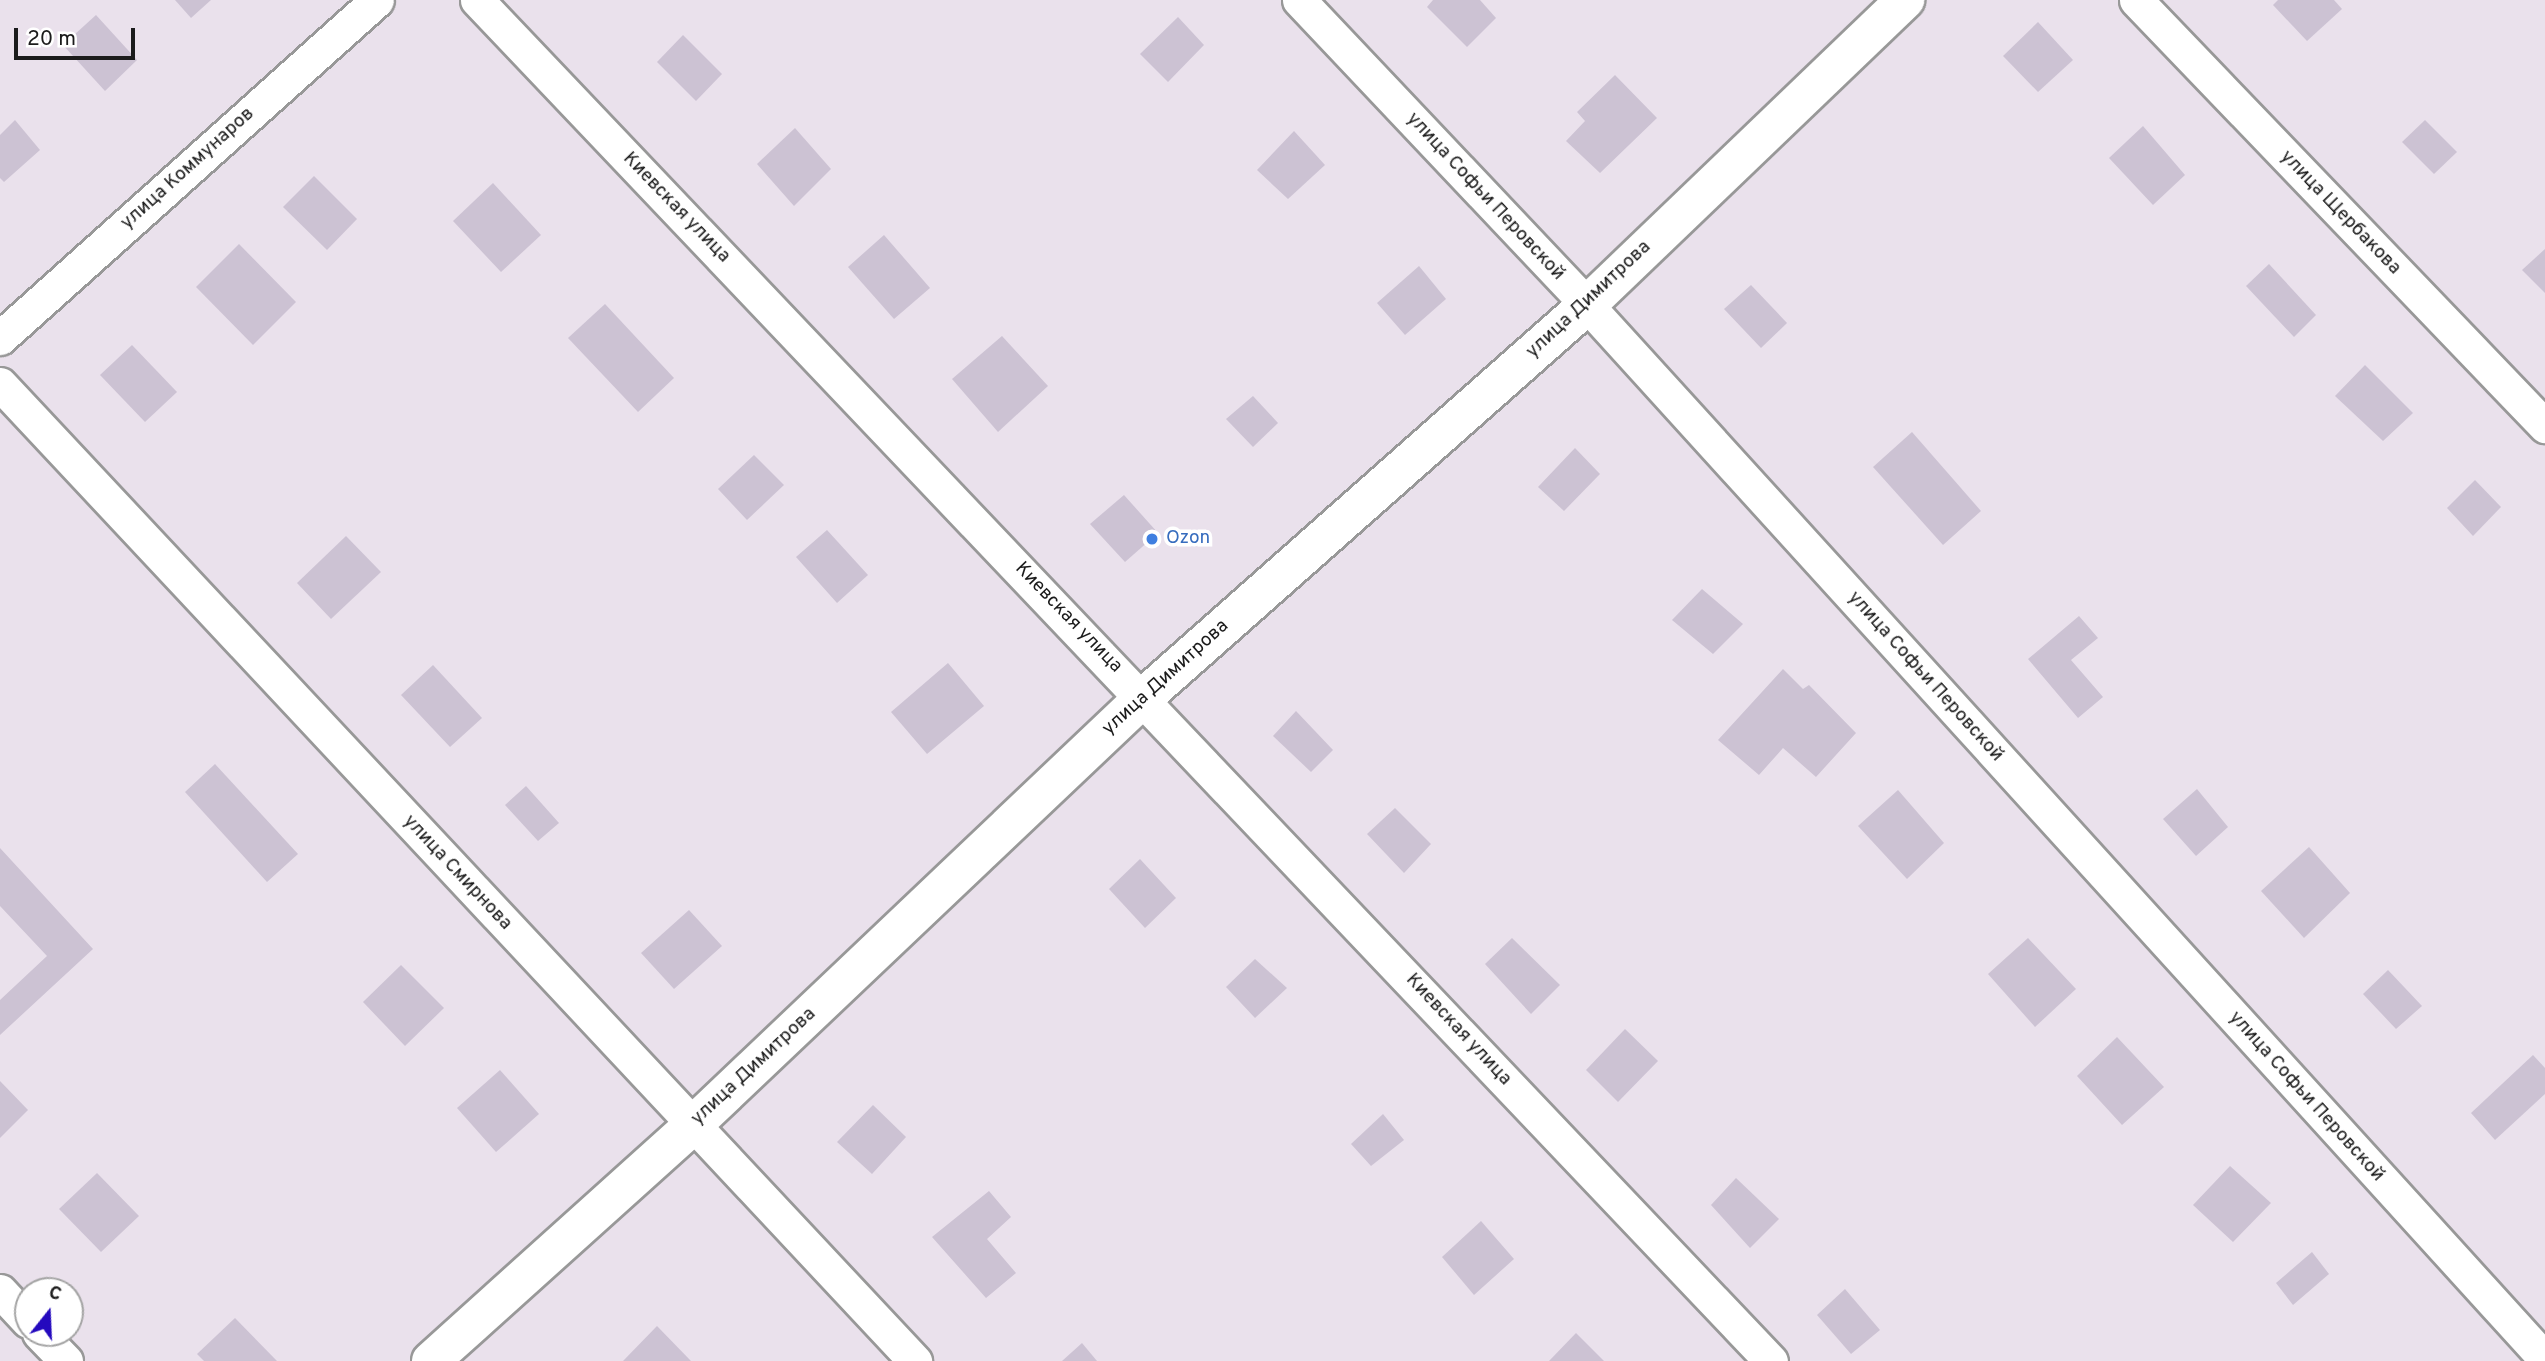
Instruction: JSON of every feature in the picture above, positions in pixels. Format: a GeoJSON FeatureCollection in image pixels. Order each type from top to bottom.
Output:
{"type":"FeatureCollection","features":[{"type":"Feature","properties":{"kind":"street","name":"улица Коммунаров"},"geometry":{"type":"LineString","coordinates":[[0,338],[377,0]]}},
{"type":"Feature","properties":{"kind":"street","name":"Киевская улица"},"geometry":{"type":"LineString","coordinates":[[477,0],[1144,696],[1771,1361]]}},
{"type":"Feature","properties":{"kind":"street","name":"улица Софьи Перовской"},"geometry":{"type":"LineString","coordinates":[[1300,0],[1587,305],[2545,1359]]}},
{"type":"Feature","properties":{"kind":"street","name":"улица Димитрова"},"geometry":{"type":"LineString","coordinates":[[431,1361],[693,1125],[1144,696],[1587,305],[1905,0]]}},
{"type":"Feature","properties":{"kind":"street","name":"улица Щербакова"},"geometry":{"type":"LineString","coordinates":[[2136,0],[2545,426]]}},
{"type":"Feature","properties":{"kind":"street","name":"улица Смирнова"},"geometry":{"type":"LineString","coordinates":[[0,384],[915,1361]]}},
{"type":"Feature","properties":{"kind":"street"},"geometry":{"type":"LineString","coordinates":[[0,1291],[14,1306]]}},
{"type":"Feature","properties":{"kind":"street"},"geometry":{"type":"LineString","coordinates":[[53,1347],[66,1361]]}},
{"type":"Feature","properties":{"kind":"building"},"geometry":{"type":"Polygon","coordinates":[[[175,0],[211,0],[191,18],[175,0]]]}},
{"type":"Feature","properties":{"kind":"building"},"geometry":{"type":"Polygon","coordinates":[[[1433,0],[1480,0],[1496,18],[1467,47],[1427,7],[1433,0]]]}},
{"type":"Feature","properties":{"kind":"building"},"geometry":{"type":"Polygon","coordinates":[[[2278,0],[2334,0],[2342,9],[2307,41],[2273,5],[2278,0]]]}},
{"type":"Feature","properties":{"kind":"building"},"geometry":{"type":"Polygon","coordinates":[[[96,15],[137,60],[105,91],[63,45],[96,15]]]}},
{"type":"Feature","properties":{"kind":"building"},"geometry":{"type":"Polygon","coordinates":[[[1178,17],[1204,45],[1168,82],[1140,54],[1178,17]]]}},
{"type":"Feature","properties":{"kind":"building"},"geometry":{"type":"Polygon","coordinates":[[[2038,22],[2073,60],[2038,92],[2003,56],[2038,22]]]}},
{"type":"Feature","properties":{"kind":"building"},"geometry":{"type":"Polygon","coordinates":[[[683,35],[722,74],[696,101],[657,62],[683,35]]]}},
{"type":"Feature","properties":{"kind":"building"},"geometry":{"type":"Polygon","coordinates":[[[1615,75],[1657,118],[1600,173],[1566,141],[1585,121],[1577,112],[1615,75]]]}},
{"type":"Feature","properties":{"kind":"building"},"geometry":{"type":"Polygon","coordinates":[[[15,120],[40,150],[4,182],[0,178],[0,135],[15,120]]]}},
{"type":"Feature","properties":{"kind":"building"},"geometry":{"type":"Polygon","coordinates":[[[2425,120],[2457,152],[2434,174],[2402,142],[2425,120]]]}},
{"type":"Feature","properties":{"kind":"building"},"geometry":{"type":"Polygon","coordinates":[[[2143,126],[2185,175],[2153,205],[2109,158],[2143,126]]]}},
{"type":"Feature","properties":{"kind":"building"},"geometry":{"type":"Polygon","coordinates":[[[795,128],[831,169],[794,206],[757,164],[795,128]]]}},
{"type":"Feature","properties":{"kind":"building"},"geometry":{"type":"Polygon","coordinates":[[[1294,131],[1325,165],[1288,199],[1257,170],[1294,131]]]}},
{"type":"Feature","properties":{"kind":"building"},"geometry":{"type":"Polygon","coordinates":[[[314,176],[357,219],[327,250],[283,207],[314,176]]]}},
{"type":"Feature","properties":{"kind":"building"},"geometry":{"type":"Polygon","coordinates":[[[493,183],[541,235],[501,272],[453,221],[493,183]]]}},
{"type":"Feature","properties":{"kind":"building"},"geometry":{"type":"Polygon","coordinates":[[[884,235],[930,288],[894,319],[848,267],[884,235]]]}},
{"type":"Feature","properties":{"kind":"building"},"geometry":{"type":"Polygon","coordinates":[[[239,244],[296,302],[253,345],[196,287],[239,244]]]}},
{"type":"Feature","properties":{"kind":"building"},"geometry":{"type":"Polygon","coordinates":[[[2545,249],[2545,293],[2522,270],[2545,249]]]}},
{"type":"Feature","properties":{"kind":"building"},"geometry":{"type":"Polygon","coordinates":[[[2269,264],[2316,315],[2294,337],[2246,286],[2269,264]]]}},
{"type":"Feature","properties":{"kind":"building"},"geometry":{"type":"Polygon","coordinates":[[[1419,266],[1446,299],[1405,335],[1377,303],[1419,266]]]}},
{"type":"Feature","properties":{"kind":"building"},"geometry":{"type":"Polygon","coordinates":[[[1751,285],[1787,323],[1761,348],[1724,309],[1751,285]]]}},
{"type":"Feature","properties":{"kind":"building"},"geometry":{"type":"Polygon","coordinates":[[[605,304],[674,378],[638,412],[568,338],[605,304]]]}},
{"type":"Feature","properties":{"kind":"building"},"geometry":{"type":"Polygon","coordinates":[[[1002,336],[1048,386],[998,432],[952,379],[1002,336]]]}},
{"type":"Feature","properties":{"kind":"building"},"geometry":{"type":"Polygon","coordinates":[[[132,345],[177,392],[145,422],[100,375],[132,345]]]}},
{"type":"Feature","properties":{"kind":"building"},"geometry":{"type":"Polygon","coordinates":[[[2365,365],[2413,413],[2383,441],[2335,396],[2365,365]]]}},
{"type":"Feature","properties":{"kind":"building"},"geometry":{"type":"Polygon","coordinates":[[[1253,396],[1278,423],[1253,447],[1226,419],[1253,396]]]}},
{"type":"Feature","properties":{"kind":"building"},"geometry":{"type":"Polygon","coordinates":[[[1912,432],[1981,511],[1943,545],[1873,467],[1912,432]]]}},
{"type":"Feature","properties":{"kind":"building"},"geometry":{"type":"Polygon","coordinates":[[[1575,448],[1600,474],[1564,511],[1538,487],[1575,448]]]}},
{"type":"Feature","properties":{"kind":"building"},"geometry":{"type":"Polygon","coordinates":[[[754,455],[784,485],[747,520],[718,489],[754,455]]]}},
{"type":"Feature","properties":{"kind":"building"},"geometry":{"type":"Polygon","coordinates":[[[2475,480],[2501,507],[2473,536],[2447,508],[2475,480]]]}},
{"type":"Feature","properties":{"kind":"building"},"geometry":{"type":"Polygon","coordinates":[[[1124,495],[1158,533],[1125,562],[1090,524],[1124,495]]]}},
{"type":"Feature","properties":{"kind":"building"},"geometry":{"type":"Polygon","coordinates":[[[827,530],[868,575],[837,603],[796,557],[827,530]]]}},
{"type":"Feature","properties":{"kind":"building"},"geometry":{"type":"Polygon","coordinates":[[[346,536],[381,572],[331,619],[297,583],[346,536]]]}},
{"type":"Feature","properties":{"kind":"building"},"geometry":{"type":"Polygon","coordinates":[[[1702,589],[1743,624],[1713,654],[1672,620],[1702,589]]]}},
{"type":"Feature","properties":{"kind":"building"},"geometry":{"type":"Polygon","coordinates":[[[2079,616],[2098,638],[2071,660],[2103,697],[2078,718],[2028,659],[2079,616]]]}},
{"type":"Feature","properties":{"kind":"building"},"geometry":{"type":"Polygon","coordinates":[[[948,663],[984,706],[927,754],[891,712],[948,663]]]}},
{"type":"Feature","properties":{"kind":"building"},"geometry":{"type":"Polygon","coordinates":[[[433,665],[482,718],[450,747],[401,695],[433,665]]]}},
{"type":"Feature","properties":{"kind":"building"},"geometry":{"type":"Polygon","coordinates":[[[1783,669],[1803,689],[1809,685],[1856,733],[1816,777],[1783,748],[1759,775],[1718,740],[1783,669]]]}},
{"type":"Feature","properties":{"kind":"building"},"geometry":{"type":"Polygon","coordinates":[[[1296,711],[1333,750],[1311,772],[1273,736],[1296,711]]]}},
{"type":"Feature","properties":{"kind":"building"},"geometry":{"type":"Polygon","coordinates":[[[215,764],[298,854],[267,882],[185,792],[215,764]]]}},
{"type":"Feature","properties":{"kind":"building"},"geometry":{"type":"Polygon","coordinates":[[[526,786],[559,823],[538,841],[505,805],[526,786]]]}},
{"type":"Feature","properties":{"kind":"building"},"geometry":{"type":"Polygon","coordinates":[[[2197,789],[2228,827],[2196,856],[2163,819],[2197,789]]]}},
{"type":"Feature","properties":{"kind":"building"},"geometry":{"type":"Polygon","coordinates":[[[1898,790],[1944,843],[1907,879],[1858,826],[1898,790]]]}},
{"type":"Feature","properties":{"kind":"building"},"geometry":{"type":"Polygon","coordinates":[[[1395,808],[1431,844],[1404,873],[1367,834],[1395,808]]]}},
{"type":"Feature","properties":{"kind":"building"},"geometry":{"type":"Polygon","coordinates":[[[2309,847],[2350,893],[2304,938],[2261,891],[2309,847]]]}},
{"type":"Feature","properties":{"kind":"building"},"geometry":{"type":"Polygon","coordinates":[[[0,848],[93,949],[0,1035],[0,1000],[47,956],[0,906],[0,848]]]}},
{"type":"Feature","properties":{"kind":"building"},"geometry":{"type":"Polygon","coordinates":[[[1140,859],[1176,898],[1145,928],[1109,889],[1140,859]]]}},
{"type":"Feature","properties":{"kind":"building"},"geometry":{"type":"Polygon","coordinates":[[[689,910],[722,946],[674,989],[641,953],[689,910]]]}},
{"type":"Feature","properties":{"kind":"building"},"geometry":{"type":"Polygon","coordinates":[[[1512,938],[1560,985],[1531,1014],[1485,964],[1512,938]]]}},
{"type":"Feature","properties":{"kind":"building"},"geometry":{"type":"Polygon","coordinates":[[[2028,938],[2076,989],[2035,1027],[1988,974],[2028,938]]]}},
{"type":"Feature","properties":{"kind":"building"},"geometry":{"type":"Polygon","coordinates":[[[1255,959],[1287,988],[1255,1018],[1226,987],[1255,959]]]}},
{"type":"Feature","properties":{"kind":"building"},"geometry":{"type":"Polygon","coordinates":[[[401,965],[444,1008],[405,1046],[363,1002],[401,965]]]}},
{"type":"Feature","properties":{"kind":"building"},"geometry":{"type":"Polygon","coordinates":[[[2388,970],[2422,1006],[2396,1029],[2363,994],[2388,970]]]}},
{"type":"Feature","properties":{"kind":"building"},"geometry":{"type":"Polygon","coordinates":[[[1625,1029],[1658,1061],[1618,1102],[1586,1070],[1625,1029]]]}},
{"type":"Feature","properties":{"kind":"building"},"geometry":{"type":"Polygon","coordinates":[[[2117,1037],[2164,1087],[2122,1125],[2077,1076],[2117,1037]]]}},
{"type":"Feature","properties":{"kind":"building"},"geometry":{"type":"Polygon","coordinates":[[[2533,1055],[2545,1068],[2545,1094],[2495,1140],[2471,1113],[2533,1055]]]}},
{"type":"Feature","properties":{"kind":"building"},"geometry":{"type":"Polygon","coordinates":[[[500,1070],[539,1114],[496,1152],[457,1108],[500,1070]]]}},
{"type":"Feature","properties":{"kind":"building"},"geometry":{"type":"Polygon","coordinates":[[[0,1081],[28,1110],[0,1138],[0,1081]]]}},
{"type":"Feature","properties":{"kind":"building"},"geometry":{"type":"Polygon","coordinates":[[[873,1105],[906,1137],[872,1174],[837,1142],[873,1105]]]}},
{"type":"Feature","properties":{"kind":"building"},"geometry":{"type":"Polygon","coordinates":[[[1383,1114],[1404,1140],[1371,1166],[1351,1144],[1383,1114]]]}},
{"type":"Feature","properties":{"kind":"building"},"geometry":{"type":"Polygon","coordinates":[[[2230,1166],[2271,1203],[2233,1242],[2193,1205],[2230,1166]]]}},
{"type":"Feature","properties":{"kind":"building"},"geometry":{"type":"Polygon","coordinates":[[[97,1173],[139,1216],[101,1252],[59,1209],[97,1173]]]}},
{"type":"Feature","properties":{"kind":"building"},"geometry":{"type":"Polygon","coordinates":[[[1736,1178],[1779,1219],[1750,1248],[1711,1205],[1736,1178]]]}},
{"type":"Feature","properties":{"kind":"building"},"geometry":{"type":"Polygon","coordinates":[[[989,1191],[1011,1217],[987,1239],[1016,1273],[986,1298],[932,1237],[989,1191]]]}},
{"type":"Feature","properties":{"kind":"building"},"geometry":{"type":"Polygon","coordinates":[[[1481,1221],[1514,1259],[1474,1295],[1442,1257],[1481,1221]]]}},
{"type":"Feature","properties":{"kind":"building"},"geometry":{"type":"Polygon","coordinates":[[[2312,1252],[2329,1274],[2293,1305],[2276,1283],[2312,1252]]]}},
{"type":"Feature","properties":{"kind":"building"},"geometry":{"type":"Polygon","coordinates":[[[1845,1289],[1880,1330],[1851,1354],[1817,1315],[1845,1289]]]}},
{"type":"Feature","properties":{"kind":"building"},"geometry":{"type":"Polygon","coordinates":[[[235,1318],[277,1361],[204,1361],[197,1354],[235,1318]]]}},
{"type":"Feature","properties":{"kind":"building"},"geometry":{"type":"Polygon","coordinates":[[[657,1326],[691,1361],[623,1361],[657,1326]]]}},
{"type":"Feature","properties":{"kind":"building"},"geometry":{"type":"Polygon","coordinates":[[[1576,1333],[1604,1361],[1549,1361],[1576,1333]]]}},
{"type":"Feature","properties":{"kind":"building"},"geometry":{"type":"Polygon","coordinates":[[[1082,1343],[1097,1361],[1062,1361],[1082,1343]]]}},
{"type":"Feature","properties":{"kind":"place","name":"Ozon"},"geometry":{"type":"Point","coordinates":[1152,539]}}]}
